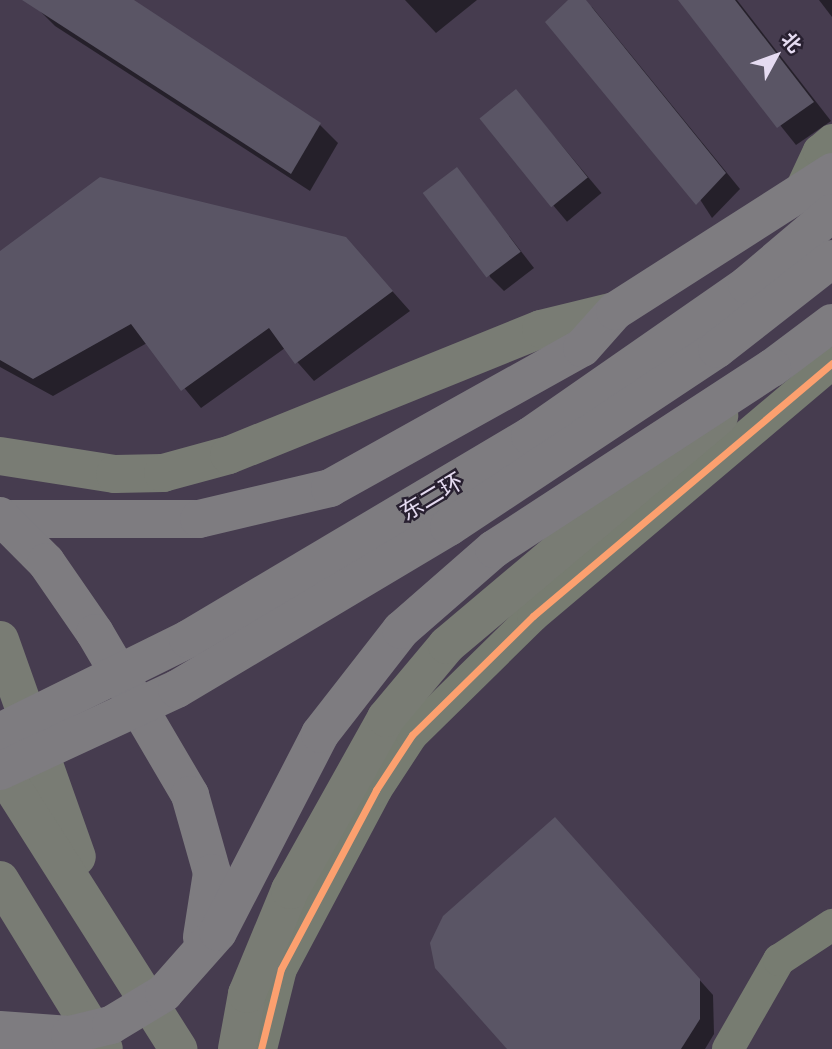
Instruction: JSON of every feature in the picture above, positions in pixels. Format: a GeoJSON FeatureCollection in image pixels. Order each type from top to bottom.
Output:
{"type":"FeatureCollection","features":[{"type":"Feature","properties":{"kind":"highway"},"geometry":{"type":"LineString","coordinates":[[0,517],[199,519],[330,488],[582,348],[615,311],[817,179]]}},
{"type":"Feature","properties":{"kind":"highway","name":"东二环"},"geometry":{"type":"LineString","coordinates":[[0,732],[188,639],[530,436],[747,285],[832,213]]}},
{"type":"Feature","properties":{"kind":"highway","name":"东二环"},"geometry":{"type":"LineString","coordinates":[[0,769],[177,689],[460,520],[717,349],[832,259]]}},
{"type":"Feature","properties":{"kind":"highway"},"geometry":{"type":"LineString","coordinates":[[0,1030],[38,1035],[111,1025],[142,1010],[189,969],[218,932],[320,734],[401,630],[494,549],[772,368],[832,323]]}},
{"type":"Feature","properties":{"kind":"highway"},"geometry":{"type":"LineString","coordinates":[[0,517],[46,562],[95,634],[190,795],[212,873],[211,905],[189,969]]}},
{"type":"Feature","properties":{"kind":"main road"},"geometry":{"type":"LineString","coordinates":[[0,456],[115,474],[163,472],[229,455],[541,329],[615,311]]}},
{"type":"Feature","properties":{"kind":"main road"},"geometry":{"type":"LineString","coordinates":[[237,1049],[247,994],[290,890],[386,718],[447,645],[772,368]]}},
{"type":"Feature","properties":{"kind":"main road"},"geometry":{"type":"LineString","coordinates":[[0,640],[109,937]]}},
{"type":"Feature","properties":{"kind":"main road"},"geometry":{"type":"LineString","coordinates":[[0,769],[178,1049]]}},
{"type":"Feature","properties":{"kind":"main road"},"geometry":{"type":"LineString","coordinates":[[0,880],[104,1049]]}},
{"type":"Feature","properties":{"kind":"main road"},"geometry":{"type":"LineString","coordinates":[[0,1018],[38,1035]]}},
{"type":"Feature","properties":{"kind":"street"},"geometry":{"type":"LineString","coordinates":[[817,179],[819,151],[832,141]]}},
{"type":"Feature","properties":{"kind":"street"},"geometry":{"type":"LineString","coordinates":[[261,1049],[281,970],[376,790],[412,735],[533,616],[832,363]]}},
{"type":"Feature","properties":{"kind":"street"},"geometry":{"type":"LineString","coordinates":[[728,1049],[779,960],[832,925]]}},
{"type":"Feature","properties":{"kind":"building"},"geometry":{"type":"Polygon","coordinates":[[[22,0],[134,0],[321,123],[291,174],[22,0]]]}},
{"type":"Feature","properties":{"kind":"building"},"geometry":{"type":"Polygon","coordinates":[[[568,0],[586,0],[726,173],[696,205],[545,22],[568,0]]]}},
{"type":"Feature","properties":{"kind":"building"},"geometry":{"type":"Polygon","coordinates":[[[678,0],[735,0],[814,102],[777,128],[678,0]]]}},
{"type":"Feature","properties":{"kind":"building"},"geometry":{"type":"Polygon","coordinates":[[[516,89],[588,178],[551,207],[479,119],[516,89]]]}},
{"type":"Feature","properties":{"kind":"building"},"geometry":{"type":"Polygon","coordinates":[[[457,167],[521,252],[486,278],[423,193],[457,167]]]}},
{"type":"Feature","properties":{"kind":"building"},"geometry":{"type":"Polygon","coordinates":[[[100,177],[346,237],[393,291],[295,364],[269,328],[181,391],[131,324],[33,379],[0,360],[0,251],[100,177]]]}},
{"type":"Feature","properties":{"kind":"building"},"geometry":{"type":"Polygon","coordinates":[[[555,817],[700,979],[700,1019],[681,1049],[507,1049],[435,968],[430,943],[443,916],[555,817]]]}},
{"type":"Feature","properties":{"kind":"cycle path"},"geometry":{"type":"LineString","coordinates":[[261,1049],[281,969],[376,790],[412,735],[533,616],[832,363]]}}]}
